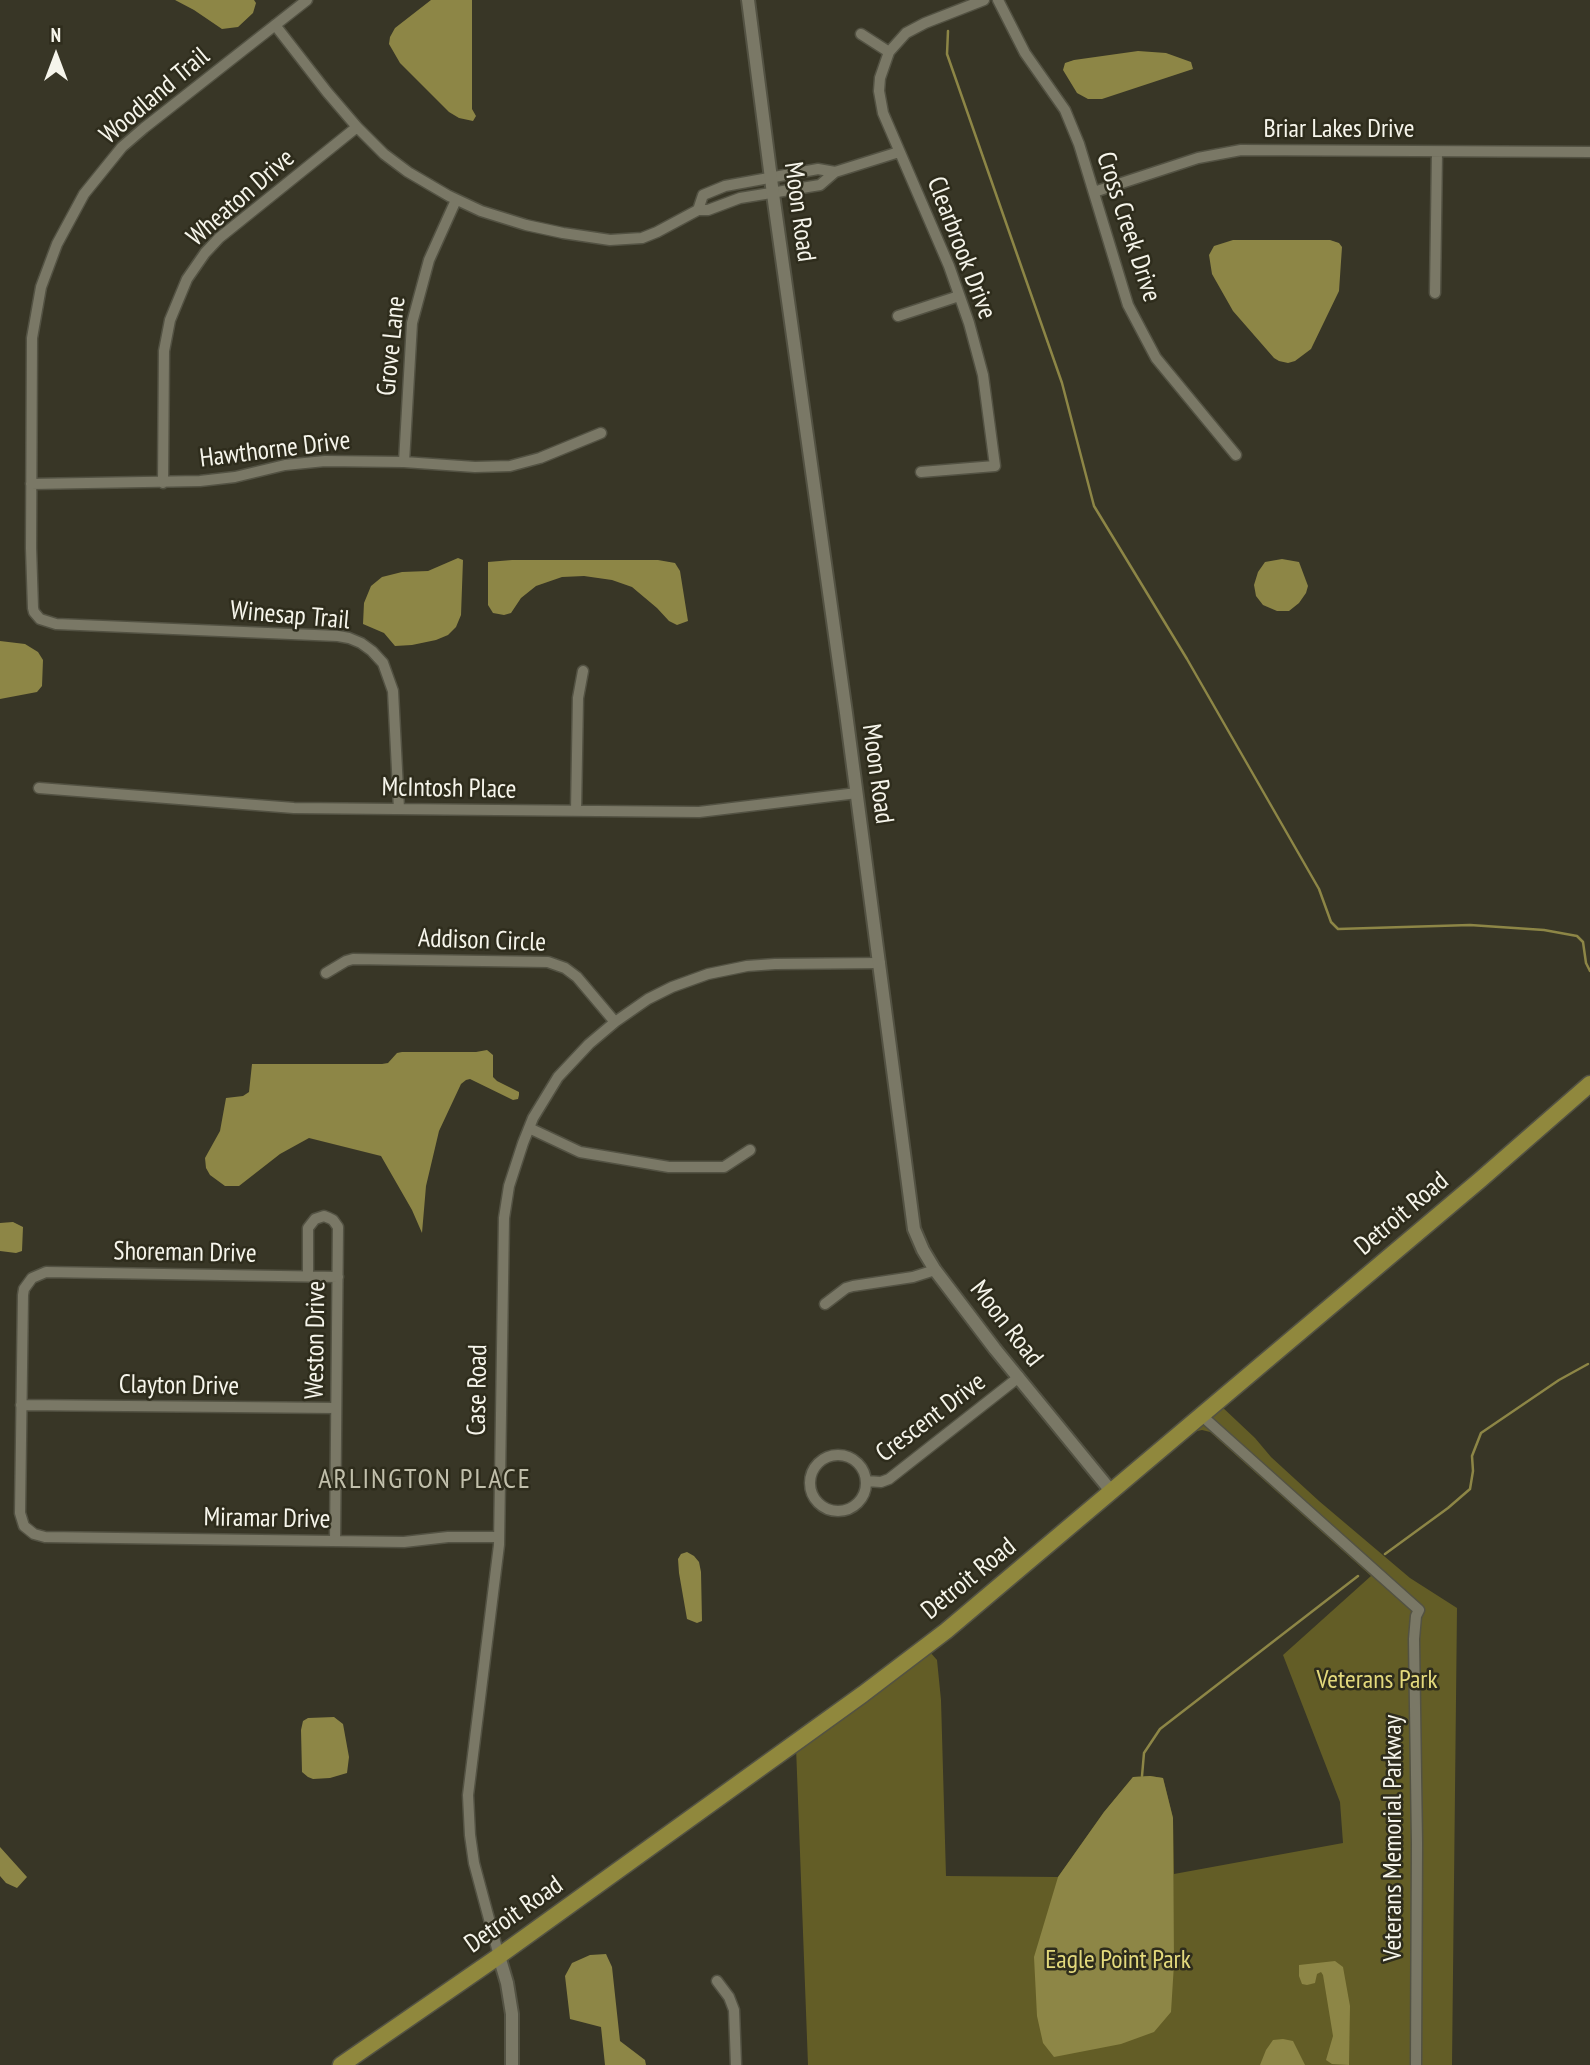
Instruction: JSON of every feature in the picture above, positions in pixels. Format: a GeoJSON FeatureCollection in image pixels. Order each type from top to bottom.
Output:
{"type":"FeatureCollection","features":[{"type":"Feature","properties":{"kind":"main road","name":"Detroit Road"},"geometry":{"type":"LineString","coordinates":[[341,2065],[499,1956],[946,1631],[1590,1084]]}},
{"type":"Feature","properties":{"kind":"street","name":"Woodland Trail"},"geometry":{"type":"LineString","coordinates":[[40,619],[34,612],[32,593],[31,358],[33,324],[48,267],[69,219],[84,194],[122,147],[307,0]]}},
{"type":"Feature","properties":{"kind":"street","name":"Moon Road"},"geometry":{"type":"LineString","coordinates":[[748,0],[914,1228],[935,1270],[1111,1491]]}},
{"type":"Feature","properties":{"kind":"street"},"geometry":{"type":"LineString","coordinates":[[861,34],[889,52],[897,41],[912,29],[984,0]]}},
{"type":"Feature","properties":{"kind":"street","name":"Cross Creek Drive"},"geometry":{"type":"LineString","coordinates":[[998,0],[1025,53],[1065,110],[1094,192],[1128,305],[1156,358],[1236,454]]}},
{"type":"Feature","properties":{"kind":"street"},"geometry":{"type":"LineString","coordinates":[[275,25],[327,92],[376,147],[408,172],[456,200],[492,216],[526,225],[610,240],[633,240],[649,235],[698,210],[708,210],[740,198],[820,184],[835,172],[900,152]]}},
{"type":"Feature","properties":{"kind":"street","name":"Clearbrook Drive"},"geometry":{"type":"LineString","coordinates":[[889,52],[881,71],[879,92],[883,113],[949,267],[969,323],[983,375],[995,466],[921,472]]}},
{"type":"Feature","properties":{"kind":"street","name":"Wheaton Drive"},"geometry":{"type":"LineString","coordinates":[[163,483],[162,379],[165,342],[176,302],[187,278],[219,238],[357,127]]}},
{"type":"Feature","properties":{"kind":"street","name":"Briar Lakes Drive"},"geometry":{"type":"LineString","coordinates":[[1094,192],[1198,159],[1230,152],[1590,152]]}},
{"type":"Feature","properties":{"kind":"street"},"geometry":{"type":"LineString","coordinates":[[1435,293],[1437,152]]}},
{"type":"Feature","properties":{"kind":"street"},"geometry":{"type":"LineString","coordinates":[[698,210],[704,195],[725,186],[818,169],[835,172]]}},
{"type":"Feature","properties":{"kind":"street","name":"Grove Lane"},"geometry":{"type":"LineString","coordinates":[[404,462],[412,323],[429,260],[456,200]]}},
{"type":"Feature","properties":{"kind":"street"},"geometry":{"type":"LineString","coordinates":[[898,316],[960,296]]}},
{"type":"Feature","properties":{"kind":"street","name":"Hawthorne Drive"},"geometry":{"type":"LineString","coordinates":[[31,484],[216,480],[309,462],[356,460],[475,467],[510,466],[540,458],[601,433]]}},
{"type":"Feature","properties":{"kind":"street","name":"Winesap Trail"},"geometry":{"type":"LineString","coordinates":[[40,619],[55,624],[343,636],[361,643],[383,663],[393,691],[399,809]]}},
{"type":"Feature","properties":{"kind":"street"},"geometry":{"type":"LineString","coordinates":[[576,811],[578,694],[583,671]]}},
{"type":"Feature","properties":{"kind":"street","name":"McIntosh Place"},"geometry":{"type":"LineString","coordinates":[[39,788],[282,808],[708,812],[857,793]]}},
{"type":"Feature","properties":{"kind":"street","name":"Addison Circle"},"geometry":{"type":"LineString","coordinates":[[326,973],[353,959],[548,962],[561,966],[577,977],[615,1022]]}},
{"type":"Feature","properties":{"kind":"street","name":"Case Road"},"geometry":{"type":"LineString","coordinates":[[512,2065],[511,2007],[474,1863],[468,1795],[497,1572],[504,1218],[512,1174],[528,1128],[558,1077],[589,1044],[634,1008],[661,993],[720,971],[775,964],[880,963]]}},
{"type":"Feature","properties":{"kind":"street"},"geometry":{"type":"LineString","coordinates":[[528,1128],[580,1152],[669,1167],[724,1167],[750,1150]]}},
{"type":"Feature","properties":{"kind":"street","name":"Weston Drive"},"geometry":{"type":"LineString","coordinates":[[308,1276],[309,1228],[315,1219],[324,1216],[333,1220],[338,1227],[335,1541]]}},
{"type":"Feature","properties":{"kind":"street"},"geometry":{"type":"LineString","coordinates":[[825,1304],[846,1288],[913,1277],[935,1270]]}},
{"type":"Feature","properties":{"kind":"street","name":"Shoreman Drive"},"geometry":{"type":"LineString","coordinates":[[21,1405],[24,1289],[32,1278],[46,1272],[338,1277]]}},
{"type":"Feature","properties":{"kind":"street","name":"Crescent Drive"},"geometry":{"type":"LineString","coordinates":[[866,1481],[881,1482],[889,1479],[1019,1377]]}},
{"type":"Feature","properties":{"kind":"street","name":"Miramar Drive"},"geometry":{"type":"LineString","coordinates":[[21,1405],[21,1517],[24,1526],[34,1534],[45,1537],[404,1542],[456,1536],[499,1536]]}},
{"type":"Feature","properties":{"kind":"street","name":"Clayton Drive"},"geometry":{"type":"LineString","coordinates":[[21,1405],[336,1408]]}},
{"type":"Feature","properties":{"kind":"street","name":"Veterans Memorial Parkway"},"geometry":{"type":"LineString","coordinates":[[1201,1415],[1419,1610],[1414,1639],[1416,2065]]}},
{"type":"Feature","properties":{"kind":"street","name":"Crescent Drive"},"geometry":{"type":"LineString","coordinates":[[834,1455],[843,1455],[859,1464],[866,1481],[865,1490],[855,1505],[838,1511],[821,1505],[815,1499],[810,1481],[817,1464],[834,1455]]}},
{"type":"Feature","properties":{"kind":"street"},"geometry":{"type":"LineString","coordinates":[[718,1981],[730,1997],[734,2010],[736,2065]]}},
{"type":"Feature","properties":{"kind":"green space","name":"Eagle Point Park"},"geometry":{"type":"Polygon","coordinates":[[[1220,1405],[1319,1501],[1410,1578],[1457,1608],[1452,2065],[808,2065],[796,1747],[930,1652],[937,1660],[941,1700],[946,1876],[1058,1877],[1104,1812],[1133,1777],[1163,1778],[1173,1818],[1174,1874],[1343,1843],[1340,1802],[1283,1655],[1371,1576],[1210,1432],[1202,1430],[1189,1433],[1220,1405]]]}},
{"type":"Feature","properties":{"kind":"shaded area"},"geometry":{"type":"Polygon","coordinates":[[[175,0],[254,0],[256,3],[253,13],[238,27],[222,29],[175,0]]]}},
{"type":"Feature","properties":{"kind":"shaded area"},"geometry":{"type":"Polygon","coordinates":[[[431,0],[472,0],[472,109],[476,116],[473,121],[459,118],[449,112],[400,63],[389,44],[395,28],[431,0]]]}},
{"type":"Feature","properties":{"kind":"shaded area"},"geometry":{"type":"Polygon","coordinates":[[[1138,51],[1166,53],[1191,62],[1193,69],[1102,99],[1088,99],[1077,93],[1063,70],[1065,63],[1074,60],[1138,51]]]}},
{"type":"Feature","properties":{"kind":"shaded area"},"geometry":{"type":"Polygon","coordinates":[[[1233,240],[1330,240],[1342,247],[1339,291],[1311,349],[1295,361],[1288,363],[1274,358],[1233,311],[1212,274],[1209,255],[1214,246],[1233,240]]]}},
{"type":"Feature","properties":{"kind":"shaded area"},"geometry":{"type":"Polygon","coordinates":[[[458,558],[463,560],[461,615],[456,627],[448,635],[412,645],[395,646],[384,633],[363,624],[364,603],[371,586],[382,577],[402,572],[428,571],[458,558]]]}},
{"type":"Feature","properties":{"kind":"shaded area"},"geometry":{"type":"Polygon","coordinates":[[[1282,559],[1299,562],[1308,586],[1299,603],[1289,611],[1277,611],[1263,605],[1256,596],[1254,585],[1265,562],[1282,559]]]}},
{"type":"Feature","properties":{"kind":"shaded area"},"geometry":{"type":"Polygon","coordinates":[[[658,560],[675,563],[680,571],[688,621],[677,625],[669,621],[632,587],[612,580],[584,576],[562,577],[536,586],[521,598],[511,613],[493,613],[488,605],[488,562],[658,560]]]}},
{"type":"Feature","properties":{"kind":"shaded area"},"geometry":{"type":"Polygon","coordinates":[[[0,641],[25,644],[38,652],[43,660],[42,686],[37,692],[0,699],[0,641]]]}},
{"type":"Feature","properties":{"kind":"shaded area"},"geometry":{"type":"Polygon","coordinates":[[[487,1050],[493,1055],[493,1077],[519,1092],[518,1099],[513,1100],[470,1079],[461,1084],[439,1131],[426,1186],[422,1233],[381,1156],[309,1138],[280,1154],[239,1186],[225,1186],[210,1175],[206,1168],[205,1158],[220,1131],[226,1098],[243,1096],[249,1092],[252,1064],[382,1064],[388,1063],[397,1053],[402,1052],[487,1050]]]}},
{"type":"Feature","properties":{"kind":"shaded area"},"geometry":{"type":"Polygon","coordinates":[[[13,1222],[23,1227],[22,1251],[0,1251],[0,1223],[13,1222]]]}},
{"type":"Feature","properties":{"kind":"shaded area"},"geometry":{"type":"Polygon","coordinates":[[[687,1552],[699,1562],[701,1572],[702,1621],[697,1623],[687,1619],[679,1573],[678,1559],[681,1554],[687,1552]]]}},
{"type":"Feature","properties":{"kind":"shaded area"},"geometry":{"type":"Polygon","coordinates":[[[334,1717],[343,1724],[349,1757],[347,1773],[313,1779],[302,1772],[303,1721],[308,1718],[334,1717]]]}},
{"type":"Feature","properties":{"kind":"shaded area"},"geometry":{"type":"Polygon","coordinates":[[[1133,1777],[1163,1778],[1173,1818],[1174,1964],[1171,2012],[1154,2032],[1121,2044],[1054,2057],[1043,2043],[1037,2016],[1034,1957],[1058,1877],[1104,1812],[1133,1777]]]}},
{"type":"Feature","properties":{"kind":"shaded area"},"geometry":{"type":"Polygon","coordinates":[[[0,1847],[27,1877],[17,1888],[6,1883],[0,1876],[0,1847]]]}},
{"type":"Feature","properties":{"kind":"shaded area"},"geometry":{"type":"Polygon","coordinates":[[[606,1954],[612,1967],[620,2041],[645,2060],[646,2065],[605,2065],[601,2027],[570,2019],[565,1976],[572,1963],[590,1955],[606,1954]]]}},
{"type":"Feature","properties":{"kind":"shaded area"},"geometry":{"type":"Polygon","coordinates":[[[1335,1961],[1343,1967],[1350,2006],[1349,2065],[1332,2064],[1326,2060],[1333,2036],[1323,1975],[1321,1972],[1317,1974],[1315,1983],[1307,1985],[1302,1984],[1299,1976],[1299,1965],[1335,1961]]]}},
{"type":"Feature","properties":{"kind":"shaded area"},"geometry":{"type":"Polygon","coordinates":[[[1273,2040],[1293,2041],[1305,2065],[1260,2065],[1273,2040]]]}},
{"type":"Feature","properties":{"kind":"waterway"},"geometry":{"type":"LineString","coordinates":[[948,31],[947,54],[1062,383],[1094,506],[1187,659],[1319,889],[1331,922],[1338,929],[1470,925],[1544,930],[1577,936],[1583,942],[1590,971]]}},
{"type":"Feature","properties":{"kind":"waterway"},"geometry":{"type":"LineString","coordinates":[[1385,1554],[1470,1489],[1472,1456],[1481,1433],[1559,1380],[1588,1364]]}},
{"type":"Feature","properties":{"kind":"waterway"},"geometry":{"type":"LineString","coordinates":[[1142,1776],[1144,1753],[1160,1729],[1358,1576]]}},
{"type":"Feature","properties":{"kind":"district","name":"ARLINGTON PLACE"},"geometry":{"type":"Point","coordinates":[425,1480]}},
{"type":"Feature","properties":{"kind":"park label","name":"Veterans Park"},"geometry":{"type":"Point","coordinates":[1377,1681]}}]}
